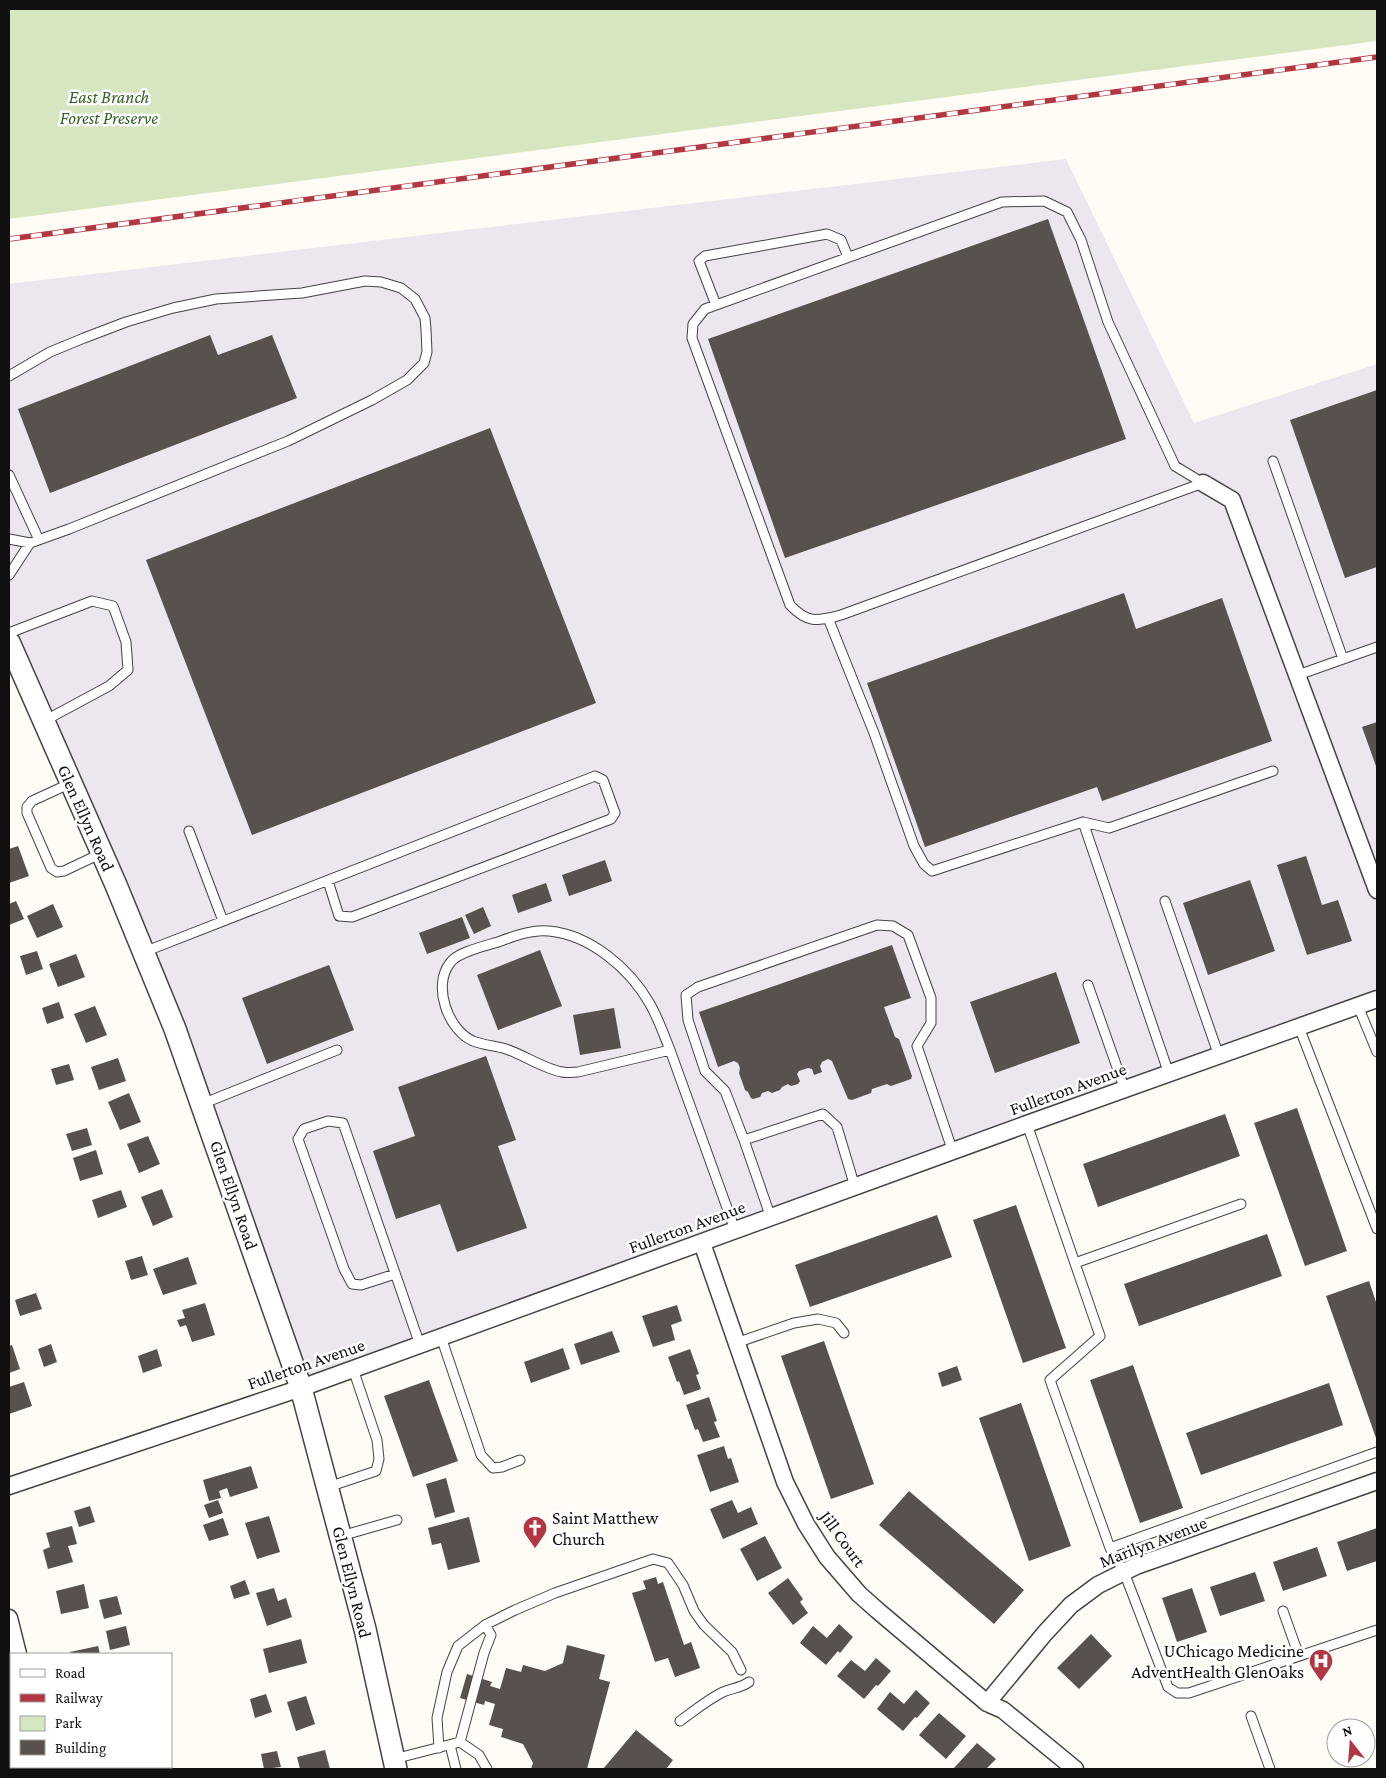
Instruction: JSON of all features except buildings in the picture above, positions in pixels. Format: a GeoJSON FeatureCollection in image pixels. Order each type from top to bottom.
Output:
{"type":"FeatureCollection","features":[{"type":"Feature","properties":{"kind":"street"},"geometry":{"type":"LineString","coordinates":[[1203,483],[1232,500],[1377,890]]}},
{"type":"Feature","properties":{"kind":"street","name":"Glen Ellyn Road"},"geometry":{"type":"LineString","coordinates":[[11,652],[44,721],[102,853],[176,1029],[301,1388],[365,1630],[395,1764]]}},
{"type":"Feature","properties":{"kind":"street","name":"Fullerton Avenue"},"geometry":{"type":"LineString","coordinates":[[9,1486],[301,1388],[1377,999]]}},
{"type":"Feature","properties":{"kind":"street","name":"Jill Court"},"geometry":{"type":"LineString","coordinates":[[702,1243],[785,1482],[806,1524],[827,1557],[871,1605],[987,1703],[1004,1710],[1075,1769]]}},
{"type":"Feature","properties":{"kind":"street","name":"Marilyn Avenue"},"geometry":{"type":"LineString","coordinates":[[987,1703],[1061,1615],[1089,1591],[1136,1566],[1377,1482]]}},
{"type":"Feature","properties":{"kind":"street"},"geometry":{"type":"LineString","coordinates":[[9,1618],[18,1653]]}},
{"type":"Feature","properties":{"kind":"lane"},"geometry":{"type":"LineString","coordinates":[[1044,201],[1067,212],[1081,240],[1108,322],[1175,466],[1203,483],[841,615],[813,620],[800,616],[790,605],[692,338],[692,324],[705,309],[1002,202],[1044,201]]}},
{"type":"Feature","properties":{"kind":"lane"},"geometry":{"type":"LineString","coordinates":[[716,306],[699,261],[705,256],[827,234],[841,240],[848,257]]}},
{"type":"Feature","properties":{"kind":"lane"},"geometry":{"type":"LineString","coordinates":[[9,376],[50,352],[93,334],[173,308],[216,299],[302,293],[365,281],[381,282],[401,288],[415,299],[425,318],[427,352],[424,363],[407,380],[288,441],[69,529],[34,541],[9,539]]}},
{"type":"Feature","properties":{"kind":"lane"},"geometry":{"type":"LineString","coordinates":[[1273,461],[1343,659]]}},
{"type":"Feature","properties":{"kind":"lane"},"geometry":{"type":"LineString","coordinates":[[9,475],[34,541]]}},
{"type":"Feature","properties":{"kind":"lane"},"geometry":{"type":"LineString","coordinates":[[9,575],[34,541]]}},
{"type":"Feature","properties":{"kind":"lane"},"geometry":{"type":"LineString","coordinates":[[9,633],[92,601],[113,606],[126,642],[128,670],[109,686],[44,721]]}},
{"type":"Feature","properties":{"kind":"lane"},"geometry":{"type":"LineString","coordinates":[[828,618],[874,733],[914,846],[924,864],[932,871],[1083,822],[1108,828],[1273,771]]}},
{"type":"Feature","properties":{"kind":"lane"},"geometry":{"type":"LineString","coordinates":[[1298,675],[1377,647]]}},
{"type":"Feature","properties":{"kind":"lane"},"geometry":{"type":"LineString","coordinates":[[144,952],[595,776],[603,780],[615,813],[611,819],[352,918],[339,916],[328,881]]}},
{"type":"Feature","properties":{"kind":"lane"},"geometry":{"type":"LineString","coordinates":[[71,783],[32,801],[27,807],[27,814],[51,868],[57,872],[102,853]]}},
{"type":"Feature","properties":{"kind":"lane"},"geometry":{"type":"LineString","coordinates":[[1083,822],[1168,1074]]}},
{"type":"Feature","properties":{"kind":"lane"},"geometry":{"type":"LineString","coordinates":[[189,831],[223,921]]}},
{"type":"Feature","properties":{"kind":"lane"},"geometry":{"type":"LineString","coordinates":[[1165,901],[1219,1056]]}},
{"type":"Feature","properties":{"kind":"lane"},"geometry":{"type":"LineString","coordinates":[[771,1218],[725,1091],[705,1071],[688,1020],[686,995],[698,987],[878,925],[893,926],[908,935],[931,998],[931,1023],[917,1046],[953,1152]]}},
{"type":"Feature","properties":{"kind":"lane"},"geometry":{"type":"LineString","coordinates":[[670,1050],[578,1072],[562,1072],[508,1050],[473,1040],[461,1033],[450,1017],[442,991],[444,976],[450,962],[460,955],[519,935],[548,931],[574,936],[612,958],[636,985],[650,1005],[670,1050],[736,1230]]}},
{"type":"Feature","properties":{"kind":"lane"},"geometry":{"type":"LineString","coordinates":[[1088,985],[1125,1090]]}},
{"type":"Feature","properties":{"kind":"lane"},"geometry":{"type":"LineString","coordinates":[[1358,1006],[1377,1052]]}},
{"type":"Feature","properties":{"kind":"lane"},"geometry":{"type":"LineString","coordinates":[[1299,1027],[1377,1229]]}},
{"type":"Feature","properties":{"kind":"lane"},"geometry":{"type":"LineString","coordinates":[[202,1104],[337,1050]]}},
{"type":"Feature","properties":{"kind":"lane"},"geometry":{"type":"LineString","coordinates":[[744,1140],[823,1114],[837,1127],[855,1187]]}},
{"type":"Feature","properties":{"kind":"lane"},"geometry":{"type":"LineString","coordinates":[[395,1274],[361,1285],[352,1284],[344,1269],[298,1139],[304,1129],[328,1121],[343,1123],[420,1345]]}},
{"type":"Feature","properties":{"kind":"lane"},"geometry":{"type":"LineString","coordinates":[[1027,1124],[1100,1336],[1050,1380],[1110,1548],[1124,1572],[1168,1687],[1177,1693],[1189,1693],[1377,1630]]}},
{"type":"Feature","properties":{"kind":"lane"},"geometry":{"type":"LineString","coordinates":[[1075,1263],[1241,1204]]}},
{"type":"Feature","properties":{"kind":"lane"},"geometry":{"type":"LineString","coordinates":[[736,1343],[794,1324],[818,1319],[836,1323],[844,1333]]}},
{"type":"Feature","properties":{"kind":"lane"},"geometry":{"type":"LineString","coordinates":[[441,1337],[481,1455],[492,1468],[502,1467],[520,1460]]}},
{"type":"Feature","properties":{"kind":"lane"},"geometry":{"type":"LineString","coordinates":[[327,1487],[376,1471],[379,1459],[377,1440],[353,1369]]}},
{"type":"Feature","properties":{"kind":"lane"},"geometry":{"type":"LineString","coordinates":[[1110,1548],[1377,1452]]}},
{"type":"Feature","properties":{"kind":"lane"},"geometry":{"type":"LineString","coordinates":[[340,1536],[397,1520]]}},
{"type":"Feature","properties":{"kind":"lane"},"geometry":{"type":"LineString","coordinates":[[438,1748],[437,1718],[447,1672],[458,1646],[485,1625],[515,1610],[555,1593],[653,1559],[668,1563],[683,1585],[694,1611],[704,1625],[732,1652],[741,1670]]}},
{"type":"Feature","properties":{"kind":"lane"},"geometry":{"type":"LineString","coordinates":[[1283,1611],[1299,1656]]}},
{"type":"Feature","properties":{"kind":"lane"},"geometry":{"type":"LineString","coordinates":[[460,1742],[484,1653],[491,1635],[485,1625]]}},
{"type":"Feature","properties":{"kind":"lane"},"geometry":{"type":"LineString","coordinates":[[680,1721],[710,1700],[725,1692],[742,1688],[749,1682]]}},
{"type":"Feature","properties":{"kind":"lane"},"geometry":{"type":"LineString","coordinates":[[1251,1716],[1270,1769]]}},
{"type":"Feature","properties":{"kind":"lane"},"geometry":{"type":"LineString","coordinates":[[395,1764],[460,1742]]}},
{"type":"Feature","properties":{"kind":"lane"},"geometry":{"type":"LineString","coordinates":[[460,1742],[479,1755],[487,1769]]}},
{"type":"Feature","properties":{"kind":"lane"},"geometry":{"type":"LineString","coordinates":[[450,1745],[456,1769]]}},
{"type":"Feature","properties":{"kind":"shaded area"},"geometry":{"type":"Polygon","coordinates":[[[1066,159],[1194,423],[1377,364],[1377,991],[307,1377],[190,1044],[9,619],[9,284],[1066,159]]]}},
{"type":"Feature","properties":{"kind":"green space","name":"East Branch Forest Preserve"},"geometry":{"type":"Polygon","coordinates":[[[9,9],[1377,9],[1377,41],[9,219],[9,9]]]}},
{"type":"Feature","properties":{"kind":"railway"},"geometry":{"type":"LineString","coordinates":[[9,239],[1377,57]]}},
{"type":"Feature","properties":{"kind":"place","name":"Saint Matthew Church"},"geometry":{"type":"Point","coordinates":[535,1549]}},
{"type":"Feature","properties":{"kind":"place","name":"UChicago Medicine AdventHealth GlenOaks"},"geometry":{"type":"Point","coordinates":[1321,1682]}}]}
